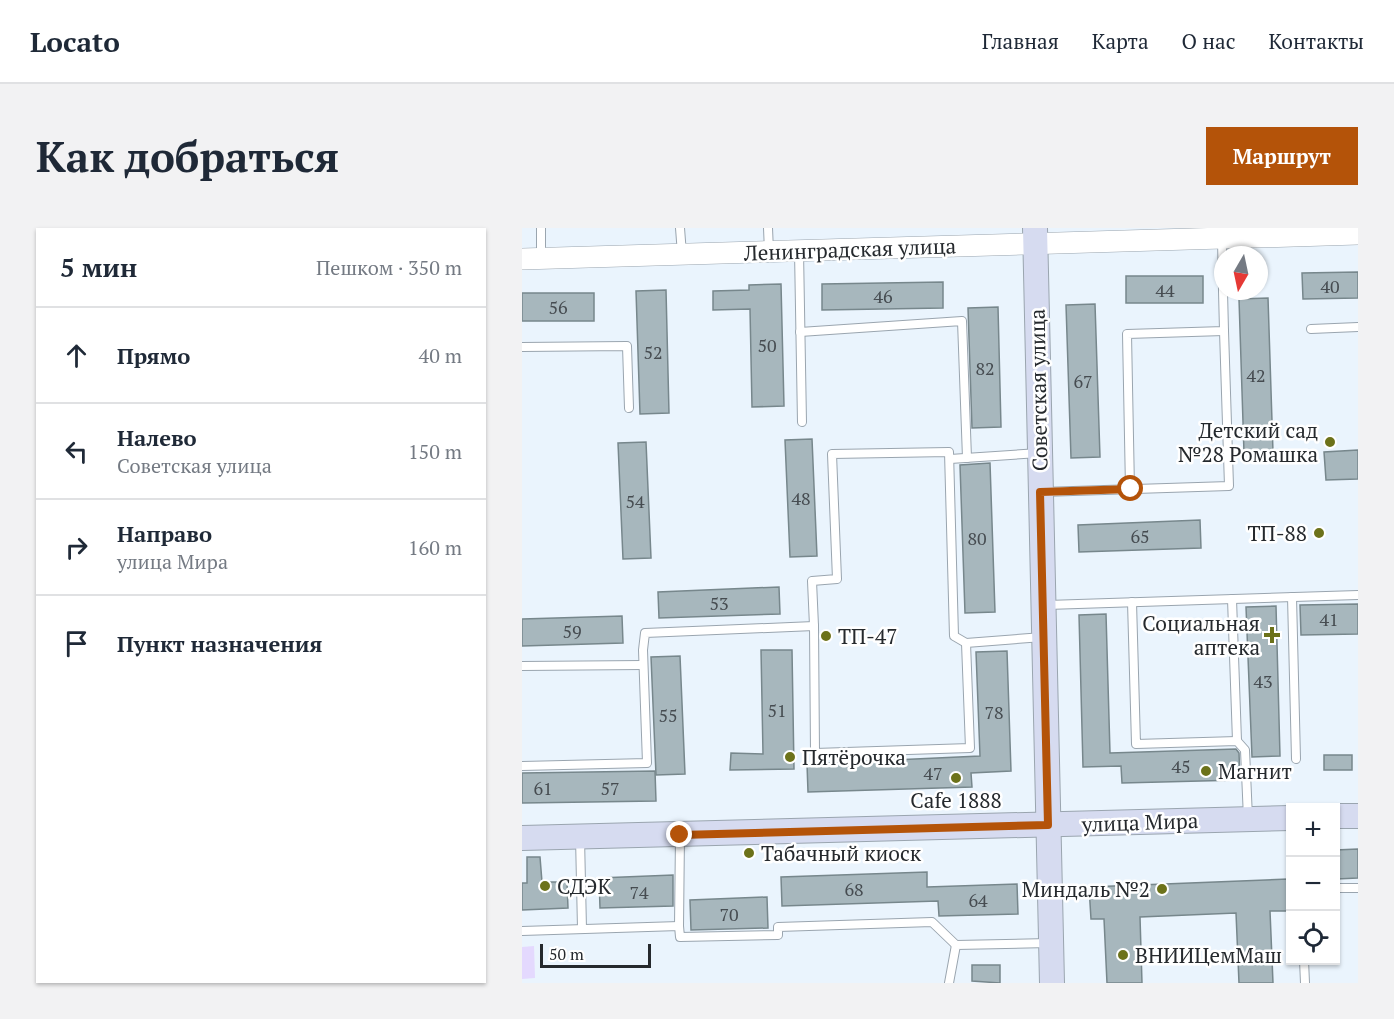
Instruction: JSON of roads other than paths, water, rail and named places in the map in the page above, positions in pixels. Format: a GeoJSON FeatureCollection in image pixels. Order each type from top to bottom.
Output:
{"type":"FeatureCollection","features":[{"type":"Feature","properties":{"kind":"main road","name":"Советская улица"},"geometry":{"type":"LineString","coordinates":[[1035,236],[1053,983]]}},
{"type":"Feature","properties":{"kind":"main road"},"geometry":{"type":"LineString","coordinates":[[1340,816],[1358,816]]}},
{"type":"Feature","properties":{"kind":"main road","name":"улица Мира"},"geometry":{"type":"LineString","coordinates":[[522,838],[1286,818]]}},
{"type":"Feature","properties":{"kind":"street","name":"Ленинградская улица"},"geometry":{"type":"LineString","coordinates":[[532,258],[799,251],[1035,236],[1222,238],[1293,232],[1358,234]]}},
{"type":"Feature","properties":{"kind":"lane"},"geometry":{"type":"LineString","coordinates":[[532,258],[542,228]]}},
{"type":"Feature","properties":{"kind":"lane"},"geometry":{"type":"LineString","coordinates":[[680,228],[682,254]]}},
{"type":"Feature","properties":{"kind":"lane"},"geometry":{"type":"LineString","coordinates":[[768,228],[769,251]]}},
{"type":"Feature","properties":{"kind":"lane"},"geometry":{"type":"LineString","coordinates":[[1222,238],[1222,246]]}},
{"type":"Feature","properties":{"kind":"lane"},"geometry":{"type":"LineString","coordinates":[[799,251],[802,422]]}},
{"type":"Feature","properties":{"kind":"lane"},"geometry":{"type":"LineString","coordinates":[[1040,492],[1229,486],[1223,300]]}},
{"type":"Feature","properties":{"kind":"lane"},"geometry":{"type":"LineString","coordinates":[[800,332],[962,321],[967,458]]}},
{"type":"Feature","properties":{"kind":"lane"},"geometry":{"type":"LineString","coordinates":[[1311,329],[1358,327]]}},
{"type":"Feature","properties":{"kind":"lane"},"geometry":{"type":"LineString","coordinates":[[1131,489],[1127,334],[1224,331]]}},
{"type":"Feature","properties":{"kind":"lane"},"geometry":{"type":"LineString","coordinates":[[522,347],[627,346],[629,408]]}},
{"type":"Feature","properties":{"kind":"lane"},"geometry":{"type":"LineString","coordinates":[[966,643],[970,748],[815,753],[812,581],[837,579],[832,454],[949,452],[954,636],[966,643],[1043,637]]}},
{"type":"Feature","properties":{"kind":"lane"},"geometry":{"type":"LineString","coordinates":[[950,459],[1039,453]]}},
{"type":"Feature","properties":{"kind":"lane"},"geometry":{"type":"LineString","coordinates":[[1043,605],[1358,595]]}},
{"type":"Feature","properties":{"kind":"lane"},"geometry":{"type":"LineString","coordinates":[[1292,597],[1296,759]]}},
{"type":"Feature","properties":{"kind":"lane"},"geometry":{"type":"LineString","coordinates":[[1232,599],[1237,741],[1245,750],[1248,819]]}},
{"type":"Feature","properties":{"kind":"lane"},"geometry":{"type":"LineString","coordinates":[[1132,602],[1136,744],[1237,741]]}},
{"type":"Feature","properties":{"kind":"lane"},"geometry":{"type":"LineString","coordinates":[[522,766],[647,763],[643,665],[645,633],[814,626]]}},
{"type":"Feature","properties":{"kind":"lane"},"geometry":{"type":"LineString","coordinates":[[522,666],[643,665]]}},
{"type":"Feature","properties":{"kind":"lane"},"geometry":{"type":"LineString","coordinates":[[680,835],[680,937],[778,935],[778,927],[932,922],[956,945],[1051,943]]}},
{"type":"Feature","properties":{"kind":"lane"},"geometry":{"type":"LineString","coordinates":[[580,837],[582,929]]}},
{"type":"Feature","properties":{"kind":"lane"},"geometry":{"type":"LineString","coordinates":[[1340,888],[1358,888]]}},
{"type":"Feature","properties":{"kind":"lane"},"geometry":{"type":"LineString","coordinates":[[522,931],[679,926]]}},
{"type":"Feature","properties":{"kind":"lane"},"geometry":{"type":"LineString","coordinates":[[949,983],[956,945]]}},
{"type":"Feature","properties":{"kind":"lane"},"geometry":{"type":"LineString","coordinates":[[1304,965],[1305,983]]}},
{"type":"Feature","properties":{"kind":"place","name":"Детский сад №28 Ромашка"},"geometry":{"type":"Point","coordinates":[1330,442]}},
{"type":"Feature","properties":{"kind":"place","name":"ТП-88"},"geometry":{"type":"Point","coordinates":[1319,533]}},
{"type":"Feature","properties":{"kind":"place","name":"Социальная аптека"},"geometry":{"type":"Point","coordinates":[1272,635]}},
{"type":"Feature","properties":{"kind":"place","name":"ТП-47"},"geometry":{"type":"Point","coordinates":[826,636]}},
{"type":"Feature","properties":{"kind":"place","name":"Пятёрочка"},"geometry":{"type":"Point","coordinates":[790,757]}},
{"type":"Feature","properties":{"kind":"place","name":"Магнит"},"geometry":{"type":"Point","coordinates":[1206,771]}},
{"type":"Feature","properties":{"kind":"place","name":"Cafe 1888"},"geometry":{"type":"Point","coordinates":[956,778]}},
{"type":"Feature","properties":{"kind":"place","name":"Табачный киоск"},"geometry":{"type":"Point","coordinates":[749,853]}},
{"type":"Feature","properties":{"kind":"place","name":"СДЭК"},"geometry":{"type":"Point","coordinates":[545,886]}},
{"type":"Feature","properties":{"kind":"place","name":"Миндаль №2"},"geometry":{"type":"Point","coordinates":[1162,889]}},
{"type":"Feature","properties":{"kind":"place","name":"ВНИИЦемМаш"},"geometry":{"type":"Point","coordinates":[1123,955]}}]}
